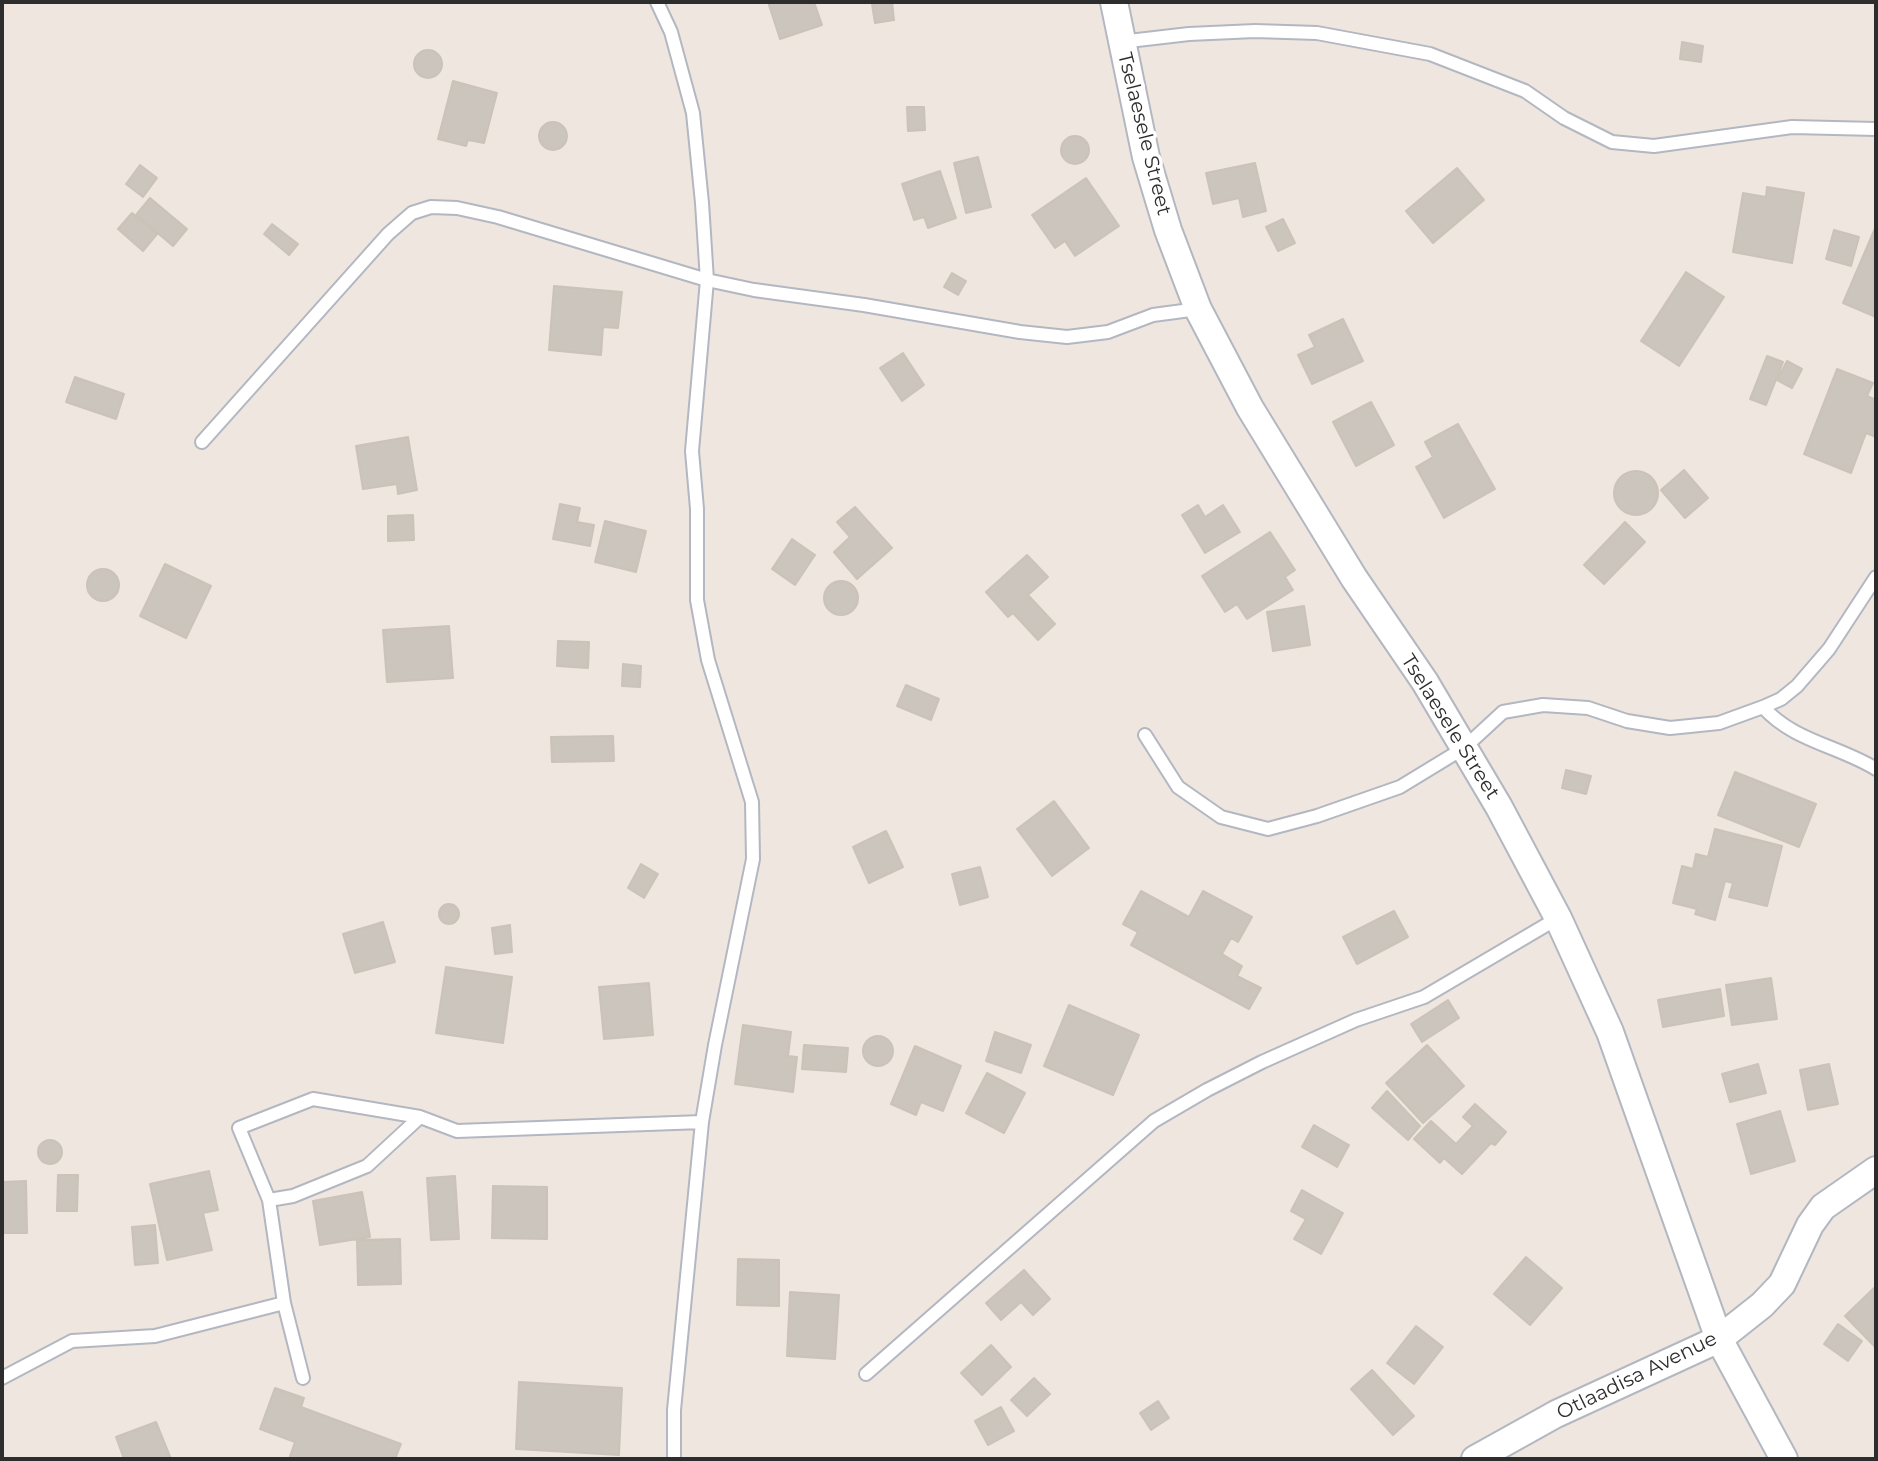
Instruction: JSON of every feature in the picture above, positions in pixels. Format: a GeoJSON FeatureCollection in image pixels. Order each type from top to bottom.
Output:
{"type":"FeatureCollection","features":[{"type":"Feature","properties":{"kind":"street","name":"Tselaesele Street"},"geometry":{"type":"LineString","coordinates":[[1114,2],[1146,157],[1168,230],[1198,309],[1257,420],[1354,578],[1425,682],[1499,807],[1558,918],[1610,1032],[1719,1339],[1784,1459]]}},
{"type":"Feature","properties":{"kind":"street","name":"Otlaadisa Avenue"},"geometry":{"type":"LineString","coordinates":[[1475,1459],[1556,1414],[1719,1339],[1762,1305],[1782,1284],[1810,1225],[1823,1207],[1876,1170]]}},
{"type":"Feature","properties":{"kind":"lane"},"geometry":{"type":"LineString","coordinates":[[657,2],[671,32],[693,113],[707,280],[692,451],[697,509],[697,600],[708,660],[752,802],[753,859],[702,1122],[674,1410],[674,1459]]}},
{"type":"Feature","properties":{"kind":"lane"},"geometry":{"type":"LineString","coordinates":[[1120,42],[1189,34],[1317,33],[1430,54],[1525,91],[1564,118],[1612,142],[1654,146],[1792,127],[1876,129]]}},
{"type":"Feature","properties":{"kind":"lane"},"geometry":{"type":"LineString","coordinates":[[202,442],[388,234],[412,213],[431,207],[457,208],[498,217],[707,280],[754,290],[1020,332],[1067,337],[1108,332],[1153,315],[1198,309]]}},
{"type":"Feature","properties":{"kind":"lane"},"geometry":{"type":"LineString","coordinates":[[1145,735],[1178,787],[1221,817],[1268,829],[1317,816],[1400,787],[1464,748],[1503,712],[1543,705],[1588,708],[1627,721],[1670,728],[1719,723],[1763,707],[1781,699],[1797,686],[1829,649],[1876,577]]}},
{"type":"Feature","properties":{"kind":"lane"},"geometry":{"type":"LineString","coordinates":[[1763,707],[1773,719],[1800,735],[1876,769]]}},
{"type":"Feature","properties":{"kind":"lane"},"geometry":{"type":"LineString","coordinates":[[866,1374],[1154,1121],[1262,1062],[1356,1020],[1424,997],[1558,918]]}},
{"type":"Feature","properties":{"kind":"lane"},"geometry":{"type":"LineString","coordinates":[[303,1378],[284,1303],[269,1200],[239,1128],[313,1099],[420,1117],[457,1131],[702,1122]]}},
{"type":"Feature","properties":{"kind":"lane"},"geometry":{"type":"LineString","coordinates":[[269,1200],[293,1196],[367,1166],[420,1117]]}},
{"type":"Feature","properties":{"kind":"lane"},"geometry":{"type":"LineString","coordinates":[[2,1378],[72,1341],[155,1336],[284,1303]]}},
{"type":"Feature","properties":{"kind":"building"},"geometry":{"type":"Polygon","coordinates":[[[768,2],[814,2],[822,25],[780,39],[768,2]]]}},
{"type":"Feature","properties":{"kind":"building"},"geometry":{"type":"Polygon","coordinates":[[[892,2],[894,20],[875,23],[872,4],[892,2]]]}},
{"type":"Feature","properties":{"kind":"building"},"geometry":{"type":"Polygon","coordinates":[[[1682,42],[1703,46],[1701,62],[1680,59],[1682,42]]]}},
{"type":"Feature","properties":{"kind":"building"},"geometry":{"type":"Polygon","coordinates":[[[428,50],[438,54],[442,64],[438,74],[428,78],[418,74],[414,64],[418,54],[428,50]]]}},
{"type":"Feature","properties":{"kind":"building"},"geometry":{"type":"Polygon","coordinates":[[[453,81],[497,93],[484,143],[468,140],[466,146],[438,139],[453,81]]]}},
{"type":"Feature","properties":{"kind":"building"},"geometry":{"type":"Polygon","coordinates":[[[907,107],[924,107],[925,130],[908,131],[907,107]]]}},
{"type":"Feature","properties":{"kind":"building"},"geometry":{"type":"Polygon","coordinates":[[[553,122],[563,126],[567,136],[563,146],[553,150],[543,146],[539,136],[543,126],[553,122]]]}},
{"type":"Feature","properties":{"kind":"building"},"geometry":{"type":"Polygon","coordinates":[[[1075,136],[1085,140],[1089,150],[1085,160],[1075,164],[1065,160],[1061,150],[1065,140],[1075,136]]]}},
{"type":"Feature","properties":{"kind":"building"},"geometry":{"type":"Polygon","coordinates":[[[978,157],[991,207],[966,213],[954,163],[978,157]]]}},
{"type":"Feature","properties":{"kind":"building"},"geometry":{"type":"Polygon","coordinates":[[[1255,163],[1266,211],[1243,217],[1239,198],[1213,204],[1206,173],[1255,163]]]}},
{"type":"Feature","properties":{"kind":"building"},"geometry":{"type":"Polygon","coordinates":[[[140,165],[157,178],[143,197],[126,184],[140,165]]]}},
{"type":"Feature","properties":{"kind":"building"},"geometry":{"type":"Polygon","coordinates":[[[1457,168],[1484,200],[1433,243],[1406,211],[1457,168]]]}},
{"type":"Feature","properties":{"kind":"building"},"geometry":{"type":"Polygon","coordinates":[[[940,171],[956,218],[928,228],[924,217],[914,220],[902,184],[940,171]]]}},
{"type":"Feature","properties":{"kind":"building"},"geometry":{"type":"Polygon","coordinates":[[[1086,178],[1119,226],[1075,256],[1065,241],[1055,248],[1032,215],[1086,178]]]}},
{"type":"Feature","properties":{"kind":"building"},"geometry":{"type":"Polygon","coordinates":[[[1767,187],[1804,193],[1792,263],[1733,252],[1743,193],[1766,197],[1767,187]]]}},
{"type":"Feature","properties":{"kind":"building"},"geometry":{"type":"Polygon","coordinates":[[[150,198],[187,229],[173,246],[136,215],[150,198]]]}},
{"type":"Feature","properties":{"kind":"building"},"geometry":{"type":"Polygon","coordinates":[[[132,213],[157,234],[143,251],[118,229],[132,213]]]}},
{"type":"Feature","properties":{"kind":"building"},"geometry":{"type":"Polygon","coordinates":[[[1283,219],[1295,243],[1278,251],[1266,227],[1283,219]]]}},
{"type":"Feature","properties":{"kind":"building"},"geometry":{"type":"Polygon","coordinates":[[[272,224],[298,244],[289,255],[264,234],[272,224]]]}},
{"type":"Feature","properties":{"kind":"building"},"geometry":{"type":"Polygon","coordinates":[[[1876,226],[1876,317],[1843,303],[1876,226]]]}},
{"type":"Feature","properties":{"kind":"building"},"geometry":{"type":"Polygon","coordinates":[[[1834,230],[1859,237],[1851,266],[1826,259],[1834,230]]]}},
{"type":"Feature","properties":{"kind":"building"},"geometry":{"type":"Polygon","coordinates":[[[1686,272],[1724,297],[1679,366],[1641,341],[1686,272]]]}},
{"type":"Feature","properties":{"kind":"building"},"geometry":{"type":"Polygon","coordinates":[[[952,273],[966,281],[958,295],[944,287],[952,273]]]}},
{"type":"Feature","properties":{"kind":"building"},"geometry":{"type":"Polygon","coordinates":[[[554,286],[622,292],[618,328],[603,327],[601,355],[549,350],[554,286]]]}},
{"type":"Feature","properties":{"kind":"building"},"geometry":{"type":"Polygon","coordinates":[[[1343,319],[1363,361],[1312,384],[1298,355],[1315,347],[1309,335],[1343,319]]]}},
{"type":"Feature","properties":{"kind":"building"},"geometry":{"type":"Polygon","coordinates":[[[903,353],[924,385],[902,401],[880,368],[903,353]]]}},
{"type":"Feature","properties":{"kind":"building"},"geometry":{"type":"Polygon","coordinates":[[[1767,356],[1783,362],[1766,405],[1750,399],[1767,356]]]}},
{"type":"Feature","properties":{"kind":"building"},"geometry":{"type":"Polygon","coordinates":[[[1787,361],[1802,369],[1792,388],[1777,380],[1787,361]]]}},
{"type":"Feature","properties":{"kind":"building"},"geometry":{"type":"Polygon","coordinates":[[[1837,369],[1873,383],[1867,396],[1876,400],[1876,437],[1866,433],[1851,473],[1804,454],[1837,369]]]}},
{"type":"Feature","properties":{"kind":"building"},"geometry":{"type":"Polygon","coordinates":[[[75,377],[124,394],[116,419],[66,402],[75,377]]]}},
{"type":"Feature","properties":{"kind":"building"},"geometry":{"type":"Polygon","coordinates":[[[1371,402],[1394,445],[1356,466],[1333,422],[1371,402]]]}},
{"type":"Feature","properties":{"kind":"building"},"geometry":{"type":"Polygon","coordinates":[[[1458,424],[1495,489],[1444,518],[1416,467],[1433,457],[1425,442],[1458,424]]]}},
{"type":"Feature","properties":{"kind":"building"},"geometry":{"type":"Polygon","coordinates":[[[408,437],[417,490],[398,494],[397,484],[363,489],[356,446],[408,437]]]}},
{"type":"Feature","properties":{"kind":"building"},"geometry":{"type":"Polygon","coordinates":[[[1684,470],[1708,498],[1685,518],[1661,490],[1684,470]]]}},
{"type":"Feature","properties":{"kind":"building"},"geometry":{"type":"Polygon","coordinates":[[[1636,471],[1652,477],[1658,493],[1652,509],[1636,515],[1620,509],[1614,493],[1620,477],[1636,471]]]}},
{"type":"Feature","properties":{"kind":"building"},"geometry":{"type":"Polygon","coordinates":[[[560,504],[580,508],[577,522],[594,525],[590,546],[553,539],[560,504]]]}},
{"type":"Feature","properties":{"kind":"building"},"geometry":{"type":"Polygon","coordinates":[[[1198,505],[1205,517],[1223,505],[1240,532],[1205,553],[1182,515],[1198,505]]]}},
{"type":"Feature","properties":{"kind":"building"},"geometry":{"type":"Polygon","coordinates":[[[855,507],[892,548],[857,579],[834,552],[850,537],[837,522],[855,507]]]}},
{"type":"Feature","properties":{"kind":"building"},"geometry":{"type":"Polygon","coordinates":[[[413,515],[414,540],[388,541],[388,516],[413,515]]]}},
{"type":"Feature","properties":{"kind":"building"},"geometry":{"type":"Polygon","coordinates":[[[605,521],[646,531],[636,572],[595,562],[605,521]]]}},
{"type":"Feature","properties":{"kind":"building"},"geometry":{"type":"Polygon","coordinates":[[[1625,522],[1645,542],[1604,584],[1584,565],[1625,522]]]}},
{"type":"Feature","properties":{"kind":"building"},"geometry":{"type":"Polygon","coordinates":[[[1270,532],[1295,570],[1285,577],[1293,590],[1247,619],[1237,604],[1225,612],[1202,576],[1270,532]]]}},
{"type":"Feature","properties":{"kind":"building"},"geometry":{"type":"Polygon","coordinates":[[[792,539],[815,555],[795,585],[772,569],[792,539]]]}},
{"type":"Feature","properties":{"kind":"building"},"geometry":{"type":"Polygon","coordinates":[[[1027,555],[1048,577],[1028,595],[1055,624],[1038,640],[1013,613],[1008,617],[986,592],[1027,555]]]}},
{"type":"Feature","properties":{"kind":"building"},"geometry":{"type":"Polygon","coordinates":[[[165,564],[211,586],[186,638],[140,616],[165,564]]]}},
{"type":"Feature","properties":{"kind":"building"},"geometry":{"type":"Polygon","coordinates":[[[103,569],[114,574],[119,585],[114,596],[103,601],[92,596],[87,585],[92,574],[103,569]]]}},
{"type":"Feature","properties":{"kind":"building"},"geometry":{"type":"Polygon","coordinates":[[[841,581],[853,586],[858,598],[853,610],[841,615],[829,610],[824,598],[829,586],[841,581]]]}},
{"type":"Feature","properties":{"kind":"building"},"geometry":{"type":"Polygon","coordinates":[[[1304,606],[1310,645],[1273,651],[1267,612],[1304,606]]]}},
{"type":"Feature","properties":{"kind":"building"},"geometry":{"type":"Polygon","coordinates":[[[449,626],[453,678],[387,682],[383,630],[449,626]]]}},
{"type":"Feature","properties":{"kind":"building"},"geometry":{"type":"Polygon","coordinates":[[[558,641],[589,642],[588,668],[557,666],[558,641]]]}},
{"type":"Feature","properties":{"kind":"building"},"geometry":{"type":"Polygon","coordinates":[[[623,664],[641,666],[640,687],[622,686],[623,664]]]}},
{"type":"Feature","properties":{"kind":"building"},"geometry":{"type":"Polygon","coordinates":[[[906,685],[939,699],[931,720],[897,706],[906,685]]]}},
{"type":"Feature","properties":{"kind":"building"},"geometry":{"type":"Polygon","coordinates":[[[613,736],[614,761],[552,762],[551,737],[613,736]]]}},
{"type":"Feature","properties":{"kind":"building"},"geometry":{"type":"Polygon","coordinates":[[[1566,770],[1591,776],[1586,794],[1562,788],[1566,770]]]}},
{"type":"Feature","properties":{"kind":"building"},"geometry":{"type":"Polygon","coordinates":[[[1735,772],[1816,804],[1799,847],[1718,815],[1735,772]]]}},
{"type":"Feature","properties":{"kind":"building"},"geometry":{"type":"Polygon","coordinates":[[[1054,801],[1089,848],[1052,876],[1017,829],[1054,801]]]}},
{"type":"Feature","properties":{"kind":"building"},"geometry":{"type":"Polygon","coordinates":[[[1715,829],[1782,846],[1767,906],[1729,897],[1733,883],[1725,881],[1715,920],[1695,914],[1697,909],[1673,903],[1682,866],[1693,869],[1696,854],[1708,857],[1715,829]]]}},
{"type":"Feature","properties":{"kind":"building"},"geometry":{"type":"Polygon","coordinates":[[[886,831],[903,867],[869,883],[853,847],[886,831]]]}},
{"type":"Feature","properties":{"kind":"building"},"geometry":{"type":"Polygon","coordinates":[[[641,864],[658,874],[644,898],[628,888],[641,864]]]}},
{"type":"Feature","properties":{"kind":"building"},"geometry":{"type":"Polygon","coordinates":[[[980,867],[988,897],[960,905],[952,874],[980,867]]]}},
{"type":"Feature","properties":{"kind":"building"},"geometry":{"type":"Polygon","coordinates":[[[1141,891],[1189,917],[1203,891],[1252,917],[1238,942],[1231,938],[1222,954],[1242,966],[1237,976],[1261,988],[1249,1009],[1131,945],[1138,932],[1123,924],[1141,891]]]}},
{"type":"Feature","properties":{"kind":"building"},"geometry":{"type":"Polygon","coordinates":[[[449,904],[456,907],[459,914],[456,921],[449,924],[442,921],[439,914],[442,907],[449,904]]]}},
{"type":"Feature","properties":{"kind":"building"},"geometry":{"type":"Polygon","coordinates":[[[1394,911],[1408,937],[1357,964],[1343,937],[1394,911]]]}},
{"type":"Feature","properties":{"kind":"building"},"geometry":{"type":"Polygon","coordinates":[[[383,922],[395,962],[355,973],[343,934],[383,922]]]}},
{"type":"Feature","properties":{"kind":"building"},"geometry":{"type":"Polygon","coordinates":[[[510,925],[512,952],[495,954],[492,928],[510,925]]]}},
{"type":"Feature","properties":{"kind":"building"},"geometry":{"type":"Polygon","coordinates":[[[446,967],[512,977],[503,1043],[436,1033],[446,967]]]}},
{"type":"Feature","properties":{"kind":"building"},"geometry":{"type":"Polygon","coordinates":[[[1771,978],[1777,1019],[1732,1025],[1726,985],[1771,978]]]}},
{"type":"Feature","properties":{"kind":"building"},"geometry":{"type":"Polygon","coordinates":[[[649,983],[653,1035],[604,1039],[599,987],[649,983]]]}},
{"type":"Feature","properties":{"kind":"building"},"geometry":{"type":"Polygon","coordinates":[[[1720,989],[1724,1016],[1663,1027],[1658,1000],[1720,989]]]}},
{"type":"Feature","properties":{"kind":"building"},"geometry":{"type":"Polygon","coordinates":[[[1448,1000],[1459,1018],[1422,1042],[1411,1024],[1448,1000]]]}},
{"type":"Feature","properties":{"kind":"building"},"geometry":{"type":"Polygon","coordinates":[[[1069,1005],[1139,1035],[1113,1095],[1044,1066],[1069,1005]]]}},
{"type":"Feature","properties":{"kind":"building"},"geometry":{"type":"Polygon","coordinates":[[[743,1025],[791,1032],[788,1056],[797,1057],[793,1092],[735,1084],[743,1025]]]}},
{"type":"Feature","properties":{"kind":"building"},"geometry":{"type":"Polygon","coordinates":[[[995,1032],[1031,1045],[1021,1073],[986,1061],[995,1032]]]}},
{"type":"Feature","properties":{"kind":"building"},"geometry":{"type":"Polygon","coordinates":[[[878,1036],[889,1040],[893,1051],[889,1062],[878,1066],[867,1062],[863,1051],[867,1040],[878,1036]]]}},
{"type":"Feature","properties":{"kind":"building"},"geometry":{"type":"Polygon","coordinates":[[[804,1045],[848,1048],[846,1072],[802,1069],[804,1045]]]}},
{"type":"Feature","properties":{"kind":"building"},"geometry":{"type":"Polygon","coordinates":[[[1427,1045],[1464,1086],[1423,1123],[1386,1083],[1427,1045]]]}},
{"type":"Feature","properties":{"kind":"building"},"geometry":{"type":"Polygon","coordinates":[[[915,1046],[961,1066],[943,1111],[921,1102],[916,1115],[891,1104],[915,1046]]]}},
{"type":"Feature","properties":{"kind":"building"},"geometry":{"type":"Polygon","coordinates":[[[1758,1064],[1766,1093],[1730,1102],[1722,1074],[1758,1064]]]}},
{"type":"Feature","properties":{"kind":"building"},"geometry":{"type":"Polygon","coordinates":[[[1829,1064],[1838,1104],[1808,1110],[1800,1070],[1829,1064]]]}},
{"type":"Feature","properties":{"kind":"building"},"geometry":{"type":"Polygon","coordinates":[[[987,1073],[1025,1093],[1004,1133],[966,1113],[987,1073]]]}},
{"type":"Feature","properties":{"kind":"building"},"geometry":{"type":"Polygon","coordinates":[[[1387,1091],[1420,1126],[1408,1140],[1372,1108],[1387,1091]]]}},
{"type":"Feature","properties":{"kind":"building"},"geometry":{"type":"Polygon","coordinates":[[[1475,1104],[1506,1132],[1495,1145],[1491,1143],[1462,1174],[1444,1158],[1440,1163],[1414,1139],[1431,1121],[1456,1144],[1473,1126],[1463,1117],[1475,1104]]]}},
{"type":"Feature","properties":{"kind":"building"},"geometry":{"type":"Polygon","coordinates":[[[1780,1111],[1795,1161],[1751,1174],[1737,1124],[1780,1111]]]}},
{"type":"Feature","properties":{"kind":"building"},"geometry":{"type":"Polygon","coordinates":[[[1314,1125],[1349,1145],[1337,1167],[1302,1147],[1314,1125]]]}},
{"type":"Feature","properties":{"kind":"building"},"geometry":{"type":"Polygon","coordinates":[[[50,1140],[59,1143],[62,1152],[59,1161],[50,1164],[41,1161],[38,1152],[41,1143],[50,1140]]]}},
{"type":"Feature","properties":{"kind":"building"},"geometry":{"type":"Polygon","coordinates":[[[209,1171],[218,1210],[203,1213],[212,1250],[167,1260],[150,1184],[209,1171]]]}},
{"type":"Feature","properties":{"kind":"building"},"geometry":{"type":"Polygon","coordinates":[[[58,1175],[78,1175],[77,1211],[57,1211],[58,1175]]]}},
{"type":"Feature","properties":{"kind":"building"},"geometry":{"type":"Polygon","coordinates":[[[455,1176],[459,1239],[431,1240],[427,1178],[455,1176]]]}},
{"type":"Feature","properties":{"kind":"building"},"geometry":{"type":"Polygon","coordinates":[[[26,1181],[27,1233],[2,1233],[2,1182],[26,1181]]]}},
{"type":"Feature","properties":{"kind":"building"},"geometry":{"type":"Polygon","coordinates":[[[493,1186],[547,1187],[547,1239],[492,1238],[493,1186]]]}},
{"type":"Feature","properties":{"kind":"building"},"geometry":{"type":"Polygon","coordinates":[[[1302,1190],[1343,1213],[1321,1254],[1294,1239],[1306,1219],[1291,1211],[1302,1190]]]}},
{"type":"Feature","properties":{"kind":"building"},"geometry":{"type":"Polygon","coordinates":[[[362,1192],[370,1237],[320,1245],[313,1201],[362,1192]]]}},
{"type":"Feature","properties":{"kind":"building"},"geometry":{"type":"Polygon","coordinates":[[[155,1225],[158,1263],[135,1265],[132,1227],[155,1225]]]}},
{"type":"Feature","properties":{"kind":"building"},"geometry":{"type":"Polygon","coordinates":[[[400,1239],[401,1284],[358,1285],[357,1240],[400,1239]]]}},
{"type":"Feature","properties":{"kind":"building"},"geometry":{"type":"Polygon","coordinates":[[[1526,1257],[1562,1288],[1530,1325],[1494,1294],[1526,1257]]]}},
{"type":"Feature","properties":{"kind":"building"},"geometry":{"type":"Polygon","coordinates":[[[738,1259],[779,1260],[779,1306],[737,1305],[738,1259]]]}},
{"type":"Feature","properties":{"kind":"building"},"geometry":{"type":"Polygon","coordinates":[[[1024,1270],[1050,1299],[1033,1315],[1021,1302],[1001,1320],[986,1303],[1024,1270]]]}},
{"type":"Feature","properties":{"kind":"building"},"geometry":{"type":"Polygon","coordinates":[[[1874,1288],[1876,1290],[1876,1348],[1845,1316],[1874,1288]]]}},
{"type":"Feature","properties":{"kind":"building"},"geometry":{"type":"Polygon","coordinates":[[[790,1292],[839,1295],[835,1359],[787,1356],[790,1292]]]}},
{"type":"Feature","properties":{"kind":"building"},"geometry":{"type":"Polygon","coordinates":[[[1838,1324],[1862,1341],[1848,1361],[1824,1344],[1838,1324]]]}},
{"type":"Feature","properties":{"kind":"building"},"geometry":{"type":"Polygon","coordinates":[[[1416,1326],[1443,1347],[1414,1384],[1387,1363],[1416,1326]]]}},
{"type":"Feature","properties":{"kind":"building"},"geometry":{"type":"Polygon","coordinates":[[[991,1345],[1011,1367],[982,1395],[961,1373],[991,1345]]]}},
{"type":"Feature","properties":{"kind":"building"},"geometry":{"type":"Polygon","coordinates":[[[1372,1370],[1414,1416],[1393,1435],[1351,1389],[1372,1370]]]}},
{"type":"Feature","properties":{"kind":"building"},"geometry":{"type":"Polygon","coordinates":[[[1034,1378],[1050,1394],[1027,1416],[1011,1400],[1034,1378]]]}},
{"type":"Feature","properties":{"kind":"building"},"geometry":{"type":"Polygon","coordinates":[[[519,1382],[622,1388],[619,1455],[516,1449],[519,1382]]]}},
{"type":"Feature","properties":{"kind":"building"},"geometry":{"type":"Polygon","coordinates":[[[275,1388],[304,1398],[301,1407],[401,1444],[395,1459],[289,1459],[295,1442],[260,1429],[275,1388]]]}},
{"type":"Feature","properties":{"kind":"building"},"geometry":{"type":"Polygon","coordinates":[[[1158,1401],[1169,1418],[1151,1430],[1140,1413],[1158,1401]]]}},
{"type":"Feature","properties":{"kind":"building"},"geometry":{"type":"Polygon","coordinates":[[[1001,1407],[1014,1431],[988,1445],[975,1421],[1001,1407]]]}},
{"type":"Feature","properties":{"kind":"building"},"geometry":{"type":"Polygon","coordinates":[[[156,1422],[171,1459],[124,1459],[116,1437],[156,1422]]]}}]}
